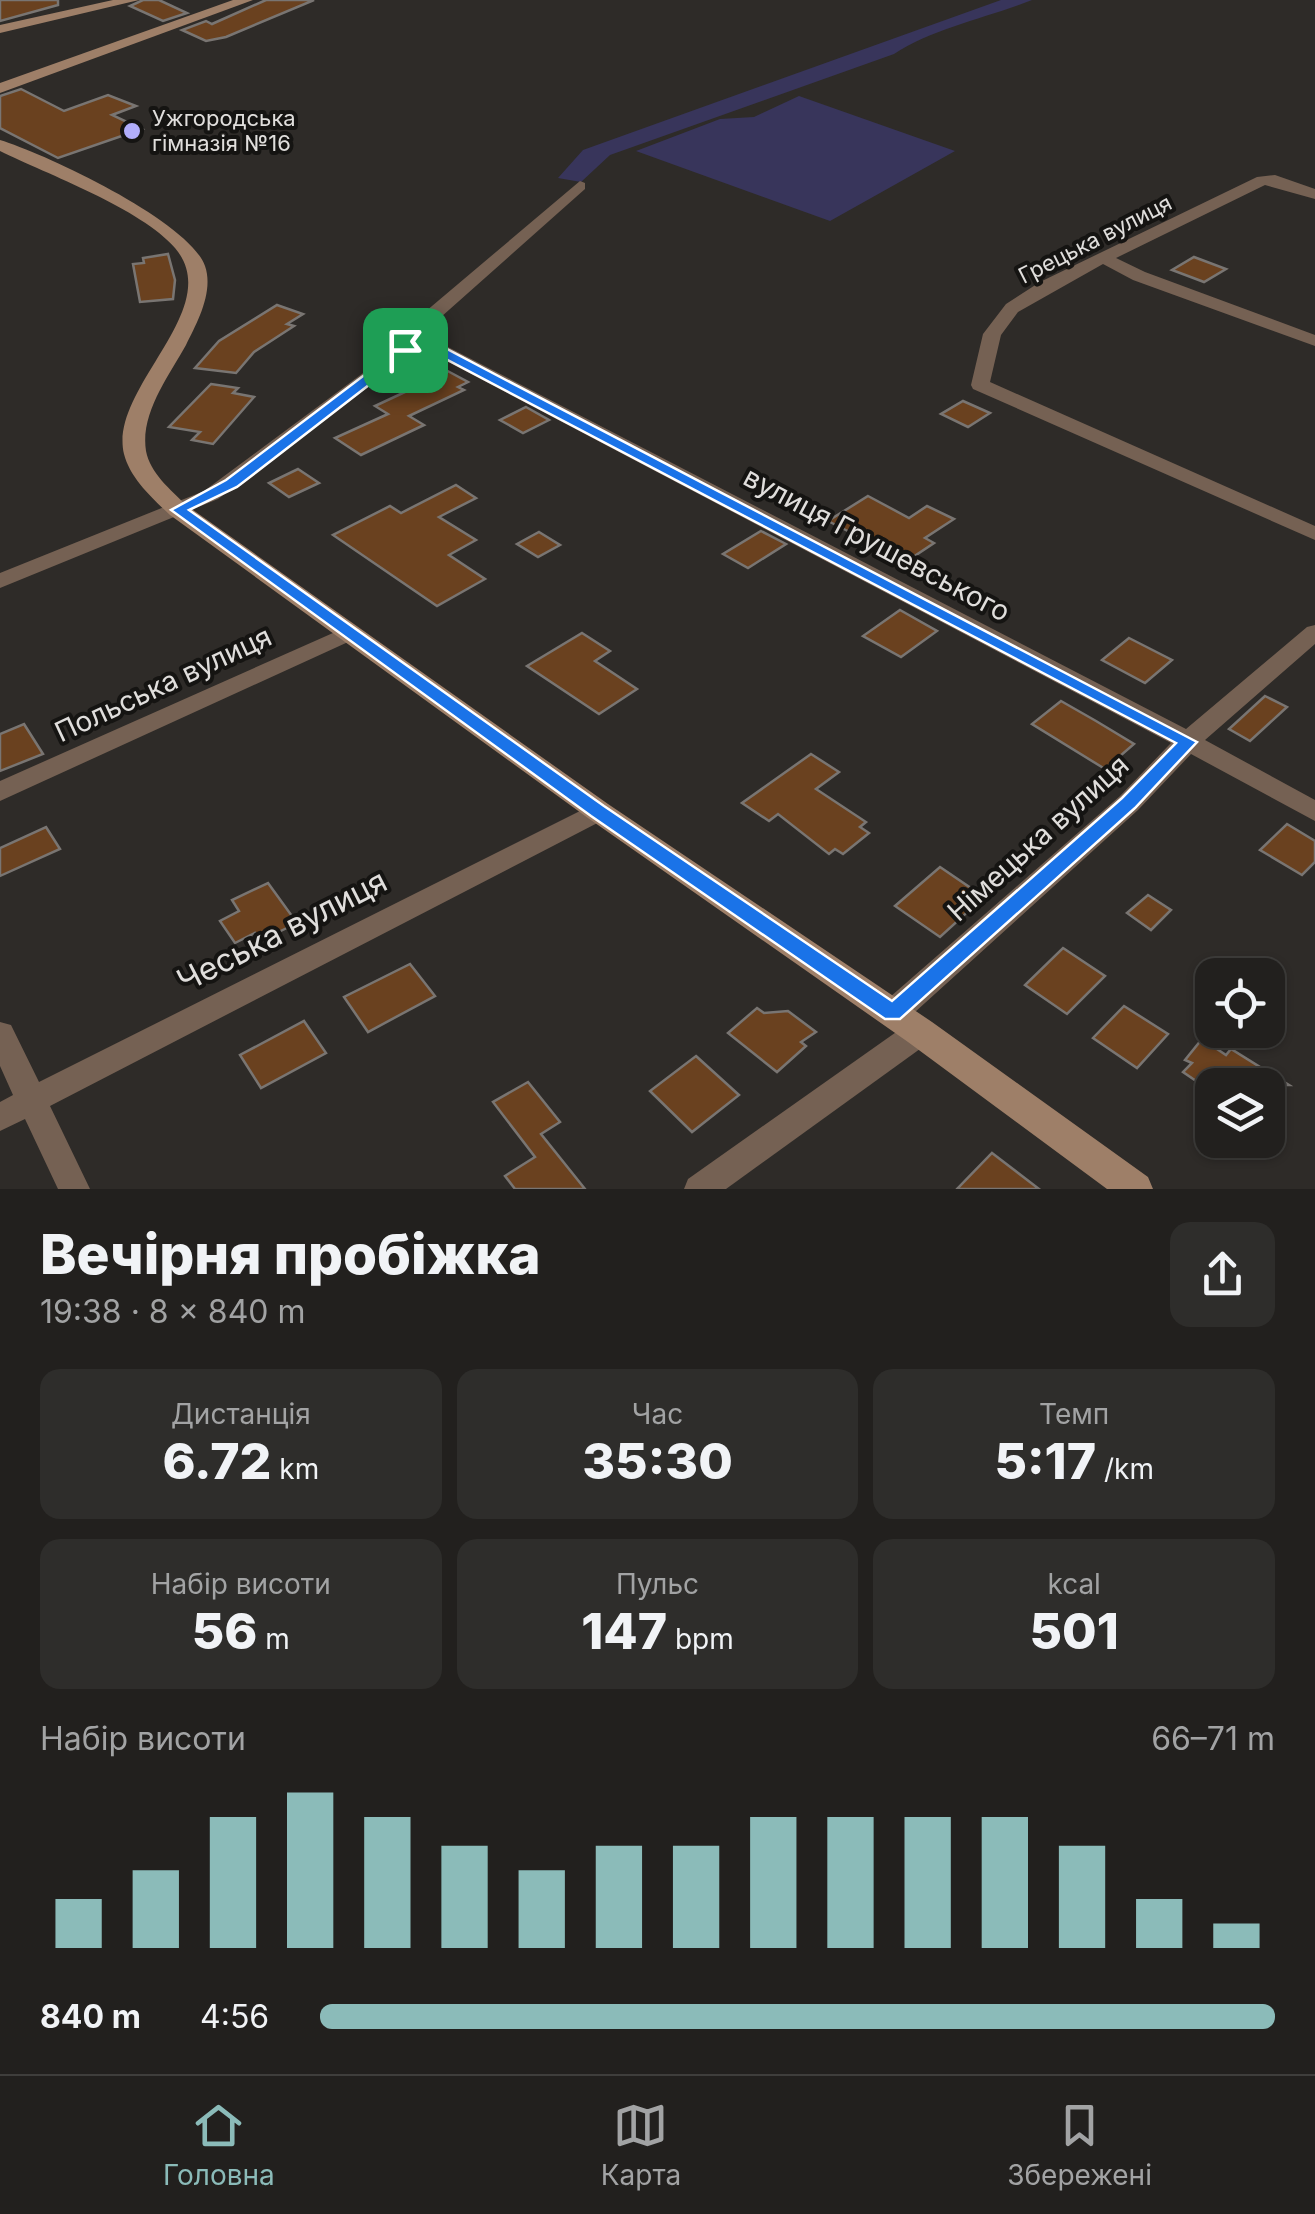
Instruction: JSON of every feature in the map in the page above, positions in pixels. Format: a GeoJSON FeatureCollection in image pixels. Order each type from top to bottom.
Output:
{"type":"FeatureCollection","features":[{"type":"Feature","properties":{"kind":"street"},"geometry":{"type":"LineString","coordinates":[[0,88],[246,0]]}},
{"type":"Feature","properties":{"kind":"street"},"geometry":{"type":"LineString","coordinates":[[0,29],[110,6],[138,11],[168,25]]}},
{"type":"Feature","properties":{"kind":"street"},"geometry":{"type":"LineString","coordinates":[[0,146],[152,223],[181,243],[190,255],[196,273],[194,303],[186,329],[140,411],[134,447],[140,466],[178,510],[598,811],[892,1012],[1134,1189]]}},
{"type":"Feature","properties":{"kind":"street","name":"Грецька вулиця"},"geometry":{"type":"LineString","coordinates":[[1315,194],[1276,180],[1262,180],[1046,286],[1012,308],[992,334],[980,385],[1315,534]]}},
{"type":"Feature","properties":{"kind":"street"},"geometry":{"type":"LineString","coordinates":[[0,580],[178,510],[231,484],[405,350],[426,321],[580,186]]}},
{"type":"Feature","properties":{"kind":"street"},"geometry":{"type":"LineString","coordinates":[[1105,260],[1315,341]]}},
{"type":"Feature","properties":{"kind":"street","name":"вулиця Грушевського"},"geometry":{"type":"LineString","coordinates":[[405,350],[440,350],[1315,812]]}},
{"type":"Feature","properties":{"kind":"street","name":"Польська вулиця"},"geometry":{"type":"LineString","coordinates":[[0,792],[351,632]]}},
{"type":"Feature","properties":{"kind":"street","name":"Німецька вулиця"},"geometry":{"type":"LineString","coordinates":[[892,1012],[1128,803],[1188,742],[1315,632]]}},
{"type":"Feature","properties":{"kind":"street","name":"Чеська вулиця"},"geometry":{"type":"LineString","coordinates":[[0,1117],[598,811]]}},
{"type":"Feature","properties":{"kind":"street"},"geometry":{"type":"LineString","coordinates":[[700,1189],[920,1032]]}},
{"type":"Feature","properties":{"kind":"street"},"geometry":{"type":"LineString","coordinates":[[0,1034],[74,1189]]}},
{"type":"Feature","properties":{"kind":"shaded area"},"geometry":{"type":"Polygon","coordinates":[[[1001,0],[1032,0],[943,30],[894,54],[610,155],[581,182],[558,178],[583,150],[1001,0]]]}},
{"type":"Feature","properties":{"kind":"shaded area"},"geometry":{"type":"Polygon","coordinates":[[[799,96],[955,151],[830,221],[636,151],[720,119],[754,117],[799,96]]]}},
{"type":"Feature","properties":{"kind":"building"},"geometry":{"type":"Polygon","coordinates":[[[0,0],[58,0],[58,5],[0,21],[0,0]]]}},
{"type":"Feature","properties":{"kind":"building"},"geometry":{"type":"Polygon","coordinates":[[[143,0],[159,0],[187,13],[163,21],[130,6],[143,0]]]}},
{"type":"Feature","properties":{"kind":"building"},"geometry":{"type":"Polygon","coordinates":[[[266,0],[314,0],[226,37],[206,41],[182,30],[206,21],[212,24],[266,0]]]}},
{"type":"Feature","properties":{"kind":"building"},"geometry":{"type":"Polygon","coordinates":[[[21,89],[64,111],[108,95],[136,106],[112,115],[142,129],[58,158],[0,128],[0,96],[21,89]]]}},
{"type":"Feature","properties":{"kind":"building"},"geometry":{"type":"Polygon","coordinates":[[[168,254],[175,280],[173,299],[140,302],[133,264],[144,263],[143,258],[168,254]]]}},
{"type":"Feature","properties":{"kind":"building"},"geometry":{"type":"Polygon","coordinates":[[[1194,257],[1226,269],[1204,282],[1172,270],[1194,257]]]}},
{"type":"Feature","properties":{"kind":"building"},"geometry":{"type":"Polygon","coordinates":[[[277,305],[303,314],[287,324],[294,326],[254,352],[236,373],[195,368],[219,341],[277,305]]]}},
{"type":"Feature","properties":{"kind":"building"},"geometry":{"type":"Polygon","coordinates":[[[442,368],[468,382],[458,387],[464,390],[409,416],[424,425],[361,455],[335,438],[388,414],[375,406],[420,385],[414,381],[442,368]]]}},
{"type":"Feature","properties":{"kind":"building"},"geometry":{"type":"Polygon","coordinates":[[[211,384],[238,388],[233,393],[254,397],[213,444],[192,440],[200,432],[169,427],[211,384]]]}},
{"type":"Feature","properties":{"kind":"building"},"geometry":{"type":"Polygon","coordinates":[[[963,401],[990,413],[968,427],[941,414],[963,401]]]}},
{"type":"Feature","properties":{"kind":"building"},"geometry":{"type":"Polygon","coordinates":[[[526,407],[549,420],[523,433],[500,420],[526,407]]]}},
{"type":"Feature","properties":{"kind":"building"},"geometry":{"type":"Polygon","coordinates":[[[298,469],[319,483],[289,497],[269,483],[298,469]]]}},
{"type":"Feature","properties":{"kind":"building"},"geometry":{"type":"Polygon","coordinates":[[[456,485],[476,498],[439,517],[476,540],[449,555],[485,579],[437,606],[333,535],[390,506],[401,513],[456,485]]]}},
{"type":"Feature","properties":{"kind":"building"},"geometry":{"type":"Polygon","coordinates":[[[868,496],[909,518],[927,506],[954,519],[925,538],[934,543],[907,561],[828,521],[868,496]]]}},
{"type":"Feature","properties":{"kind":"building"},"geometry":{"type":"Polygon","coordinates":[[[761,531],[786,544],[748,568],[723,554],[761,531]]]}},
{"type":"Feature","properties":{"kind":"building"},"geometry":{"type":"Polygon","coordinates":[[[539,532],[560,545],[538,557],[517,544],[539,532]]]}},
{"type":"Feature","properties":{"kind":"building"},"geometry":{"type":"Polygon","coordinates":[[[900,610],[937,631],[901,657],[863,636],[900,610]]]}},
{"type":"Feature","properties":{"kind":"building"},"geometry":{"type":"Polygon","coordinates":[[[582,633],[610,651],[595,661],[637,689],[599,714],[527,666],[582,633]]]}},
{"type":"Feature","properties":{"kind":"building"},"geometry":{"type":"Polygon","coordinates":[[[1129,638],[1172,660],[1145,683],[1102,660],[1129,638]]]}},
{"type":"Feature","properties":{"kind":"building"},"geometry":{"type":"Polygon","coordinates":[[[1265,696],[1287,707],[1250,741],[1229,729],[1265,696]]]}},
{"type":"Feature","properties":{"kind":"building"},"geometry":{"type":"Polygon","coordinates":[[[1061,701],[1134,744],[1105,769],[1032,724],[1061,701]]]}},
{"type":"Feature","properties":{"kind":"building"},"geometry":{"type":"Polygon","coordinates":[[[24,724],[43,754],[0,771],[0,734],[24,724]]]}},
{"type":"Feature","properties":{"kind":"building"},"geometry":{"type":"Polygon","coordinates":[[[811,754],[839,772],[816,789],[866,822],[860,827],[869,833],[843,854],[835,849],[829,854],[778,814],[769,821],[742,803],[811,754]]]}},
{"type":"Feature","properties":{"kind":"building"},"geometry":{"type":"Polygon","coordinates":[[[1287,824],[1315,841],[1315,862],[1302,875],[1260,850],[1287,824]]]}},
{"type":"Feature","properties":{"kind":"building"},"geometry":{"type":"Polygon","coordinates":[[[46,827],[60,849],[0,876],[0,848],[46,827]]]}},
{"type":"Feature","properties":{"kind":"building"},"geometry":{"type":"Polygon","coordinates":[[[940,867],[984,897],[940,937],[895,906],[940,867]]]}},
{"type":"Feature","properties":{"kind":"building"},"geometry":{"type":"Polygon","coordinates":[[[268,883],[297,923],[260,941],[255,933],[235,943],[220,921],[239,911],[232,900],[268,883]]]}},
{"type":"Feature","properties":{"kind":"building"},"geometry":{"type":"Polygon","coordinates":[[[1148,895],[1171,910],[1151,930],[1127,913],[1148,895]]]}},
{"type":"Feature","properties":{"kind":"building"},"geometry":{"type":"Polygon","coordinates":[[[1063,948],[1105,976],[1067,1014],[1025,985],[1063,948]]]}},
{"type":"Feature","properties":{"kind":"building"},"geometry":{"type":"Polygon","coordinates":[[[410,964],[435,996],[368,1032],[344,997],[410,964]]]}},
{"type":"Feature","properties":{"kind":"building"},"geometry":{"type":"Polygon","coordinates":[[[1124,1006],[1168,1034],[1137,1068],[1093,1038],[1124,1006]]]}},
{"type":"Feature","properties":{"kind":"building"},"geometry":{"type":"Polygon","coordinates":[[[757,1008],[764,1013],[788,1011],[816,1032],[801,1042],[806,1046],[777,1072],[728,1033],[757,1008]]]}},
{"type":"Feature","properties":{"kind":"building"},"geometry":{"type":"Polygon","coordinates":[[[304,1021],[326,1053],[261,1088],[240,1055],[304,1021]]]}},
{"type":"Feature","properties":{"kind":"building"},"geometry":{"type":"Polygon","coordinates":[[[1195,1048],[1216,1048],[1226,1055],[1231,1049],[1262,1068],[1195,1068],[1195,1080],[1183,1072],[1192,1063],[1185,1060],[1195,1048]]]}},
{"type":"Feature","properties":{"kind":"building"},"geometry":{"type":"Polygon","coordinates":[[[696,1056],[739,1095],[692,1132],[650,1091],[696,1056]]]}},
{"type":"Feature","properties":{"kind":"building"},"geometry":{"type":"Polygon","coordinates":[[[528,1082],[560,1122],[541,1134],[585,1189],[515,1189],[505,1176],[535,1157],[493,1102],[528,1082]]]}},
{"type":"Feature","properties":{"kind":"building"},"geometry":{"type":"Polygon","coordinates":[[[992,1153],[1039,1189],[957,1189],[992,1153]]]}},
{"type":"Feature","properties":{"kind":"place","name":"Ужгородська гімназія №16"},"geometry":{"type":"Point","coordinates":[132,131]}},
{"type":"Feature","properties":{"kind":"route"},"geometry":{"type":"LineString","coordinates":[[405,350],[440,350],[1188,742],[1128,803],[892,1012],[598,811],[178,510],[231,484],[405,350]]}}]}
